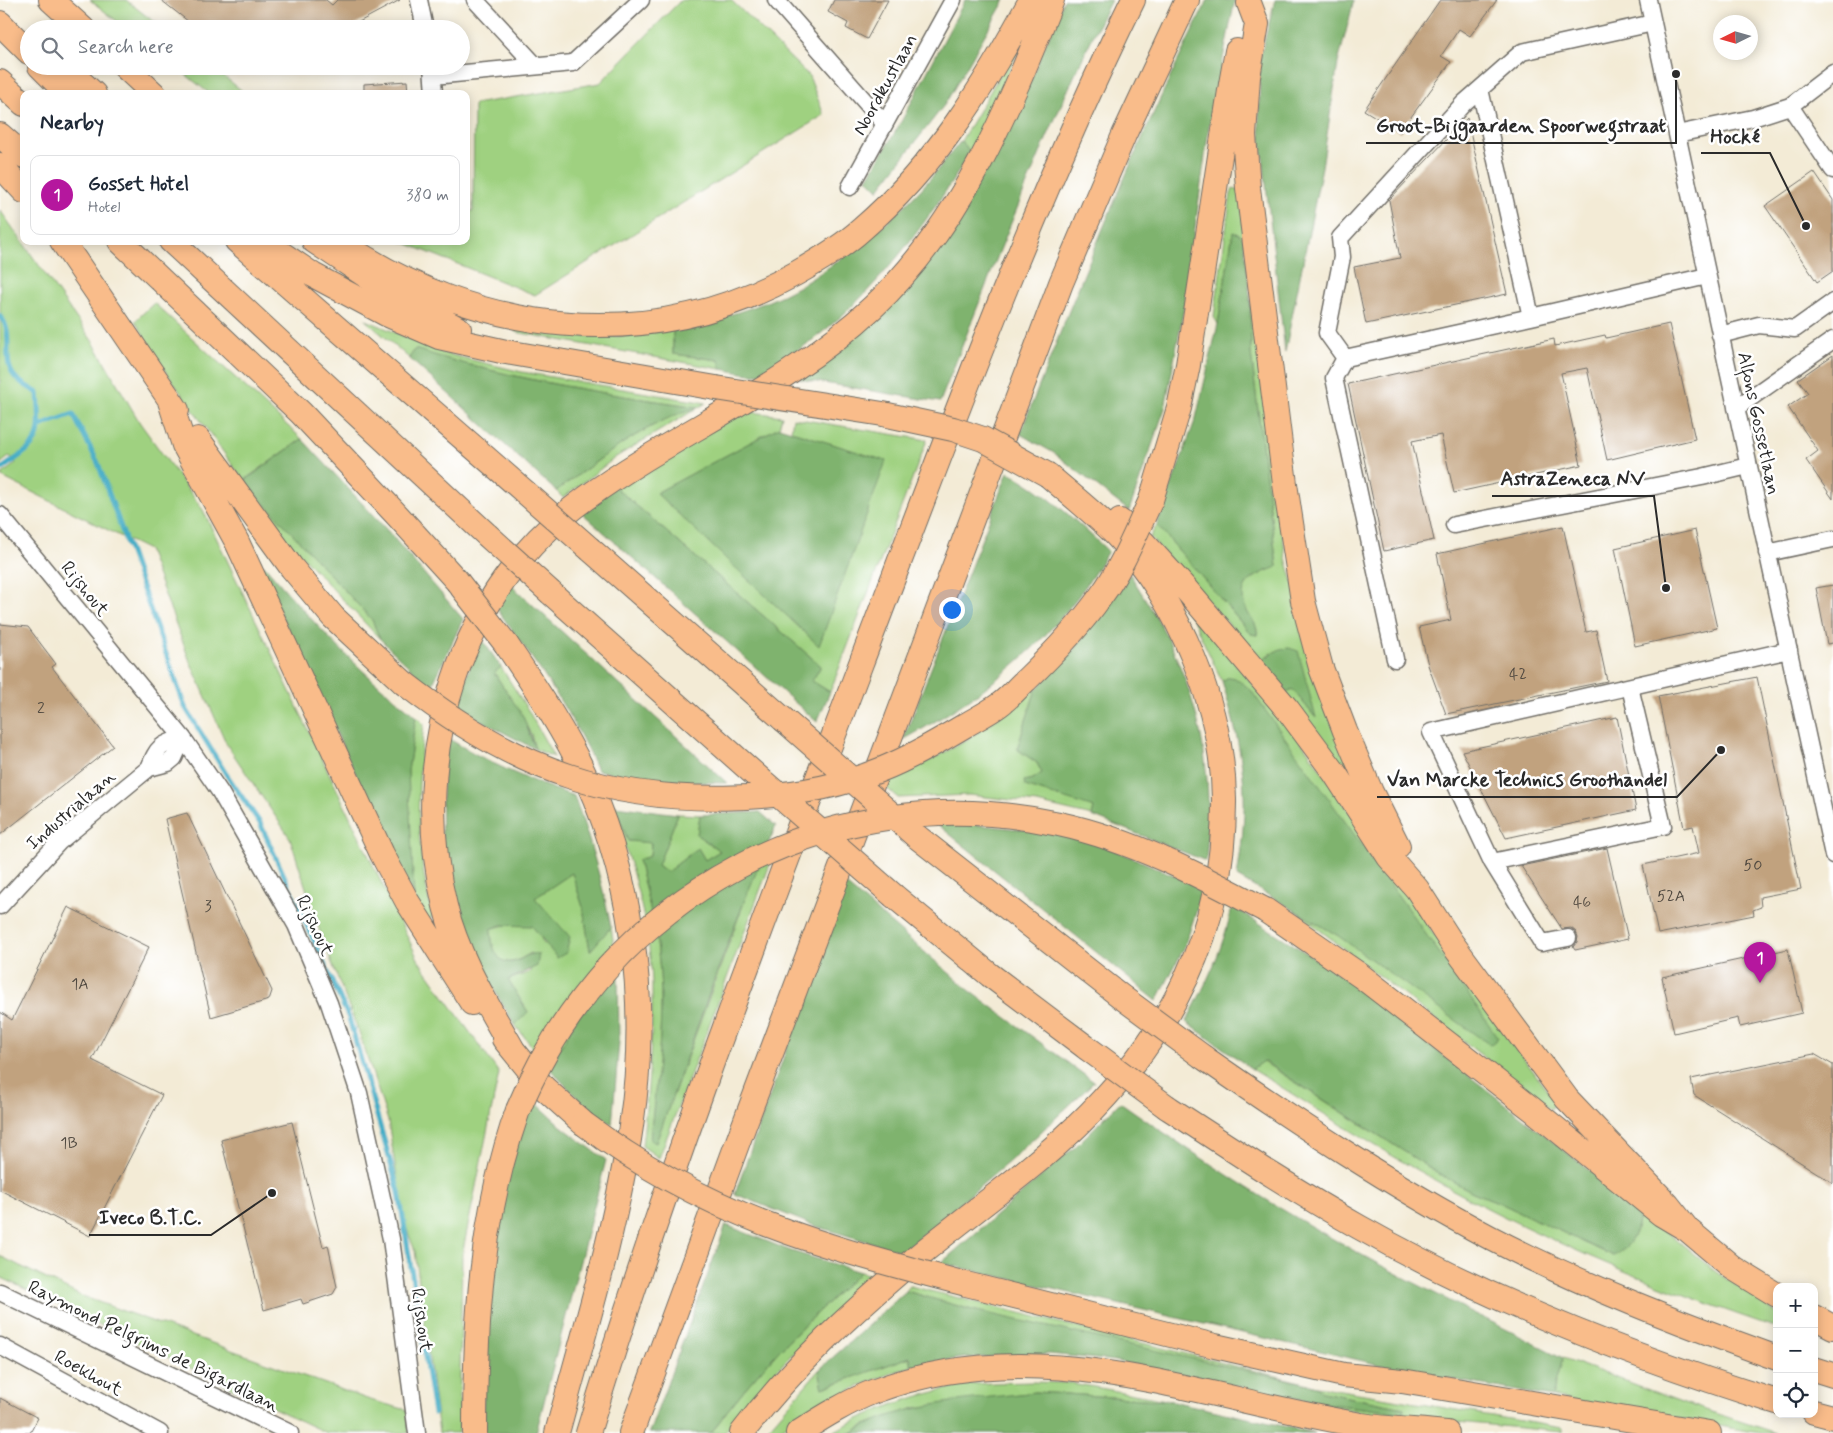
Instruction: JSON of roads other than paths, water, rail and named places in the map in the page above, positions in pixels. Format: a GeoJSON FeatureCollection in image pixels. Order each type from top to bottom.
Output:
{"type":"FeatureCollection","features":[{"type":"Feature","properties":{"kind":"highway"},"geometry":{"type":"LineString","coordinates":[[51,0],[73,20]]}},
{"type":"Feature","properties":{"kind":"highway"},"geometry":{"type":"LineString","coordinates":[[345,245],[371,263],[434,294],[481,310],[523,320],[566,325],[612,325],[667,319],[714,309],[771,287],[821,259],[861,230],[890,203],[920,172],[961,119],[1031,0]]}},
{"type":"Feature","properties":{"kind":"highway"},"geometry":{"type":"LineString","coordinates":[[513,1050],[476,984],[458,945],[446,908],[437,866],[433,812],[438,737],[447,699],[456,670],[490,600],[528,548],[552,525],[582,501],[623,472],[732,409],[797,367],[836,340],[875,305],[912,265],[954,208],[1010,104],[1052,0]]}},
{"type":"Feature","properties":{"kind":"highway"},"geometry":{"type":"LineString","coordinates":[[588,1433],[621,1327],[692,1118],[775,889],[927,490],[1026,241],[1096,76],[1133,0]]}},
{"type":"Feature","properties":{"kind":"highway"},"geometry":{"type":"LineString","coordinates":[[631,1433],[743,1127],[1061,283],[1124,135],[1187,0]]}},
{"type":"Feature","properties":{"kind":"highway"},"geometry":{"type":"LineString","coordinates":[[65,245],[228,484],[292,568],[333,617],[404,683],[469,729],[520,757],[570,776],[627,791],[684,797],[728,798],[800,791],[878,771],[926,749],[1000,705],[1073,633],[1103,594],[1132,542],[1151,500],[1181,400],[1197,311],[1230,84],[1249,2]]}},
{"type":"Feature","properties":{"kind":"highway"},"geometry":{"type":"LineString","coordinates":[[1249,2],[1257,24],[1248,77],[1245,125],[1248,188],[1292,540],[1303,601],[1321,668],[1371,792],[1417,888],[1452,942],[1567,1099],[1668,1205],[1688,1230]]}},
{"type":"Feature","properties":{"kind":"highway"},"geometry":{"type":"LineString","coordinates":[[0,23],[20,41]]}},
{"type":"Feature","properties":{"kind":"highway"},"geometry":{"type":"LineString","coordinates":[[49,75],[64,90]]}},
{"type":"Feature","properties":{"kind":"highway"},"geometry":{"type":"LineString","coordinates":[[73,75],[90,90]]}},
{"type":"Feature","properties":{"kind":"highway"},"geometry":{"type":"LineString","coordinates":[[134,75],[150,90]]}},
{"type":"Feature","properties":{"kind":"highway"},"geometry":{"type":"LineString","coordinates":[[0,82],[20,100]]}},
{"type":"Feature","properties":{"kind":"highway"},"geometry":{"type":"LineString","coordinates":[[0,135],[20,152]]}},
{"type":"Feature","properties":{"kind":"highway"},"geometry":{"type":"LineString","coordinates":[[0,166],[20,187]]}},
{"type":"Feature","properties":{"kind":"highway"},"geometry":{"type":"LineString","coordinates":[[124,245],[301,413],[457,581],[506,644],[538,691],[576,758],[608,834],[625,897],[632,937],[637,983],[638,1057],[632,1125],[604,1257],[557,1433]]}},
{"type":"Feature","properties":{"kind":"highway"},"geometry":{"type":"LineString","coordinates":[[175,245],[551,593],[894,896],[990,975],[1166,1106],[1272,1175],[1343,1218],[1446,1273],[1531,1313],[1613,1346],[1773,1401]]}},
{"type":"Feature","properties":{"kind":"highway"},"geometry":{"type":"LineString","coordinates":[[242,245],[916,836],[1123,998],[1203,1057],[1287,1116],[1406,1191],[1492,1238],[1564,1274],[1660,1316],[1773,1357]]}},
{"type":"Feature","properties":{"kind":"highway"},"geometry":{"type":"LineString","coordinates":[[269,245],[313,275],[386,314],[439,337],[506,352],[883,414],[953,429],[983,439],[1088,495],[1126,526],[1184,588],[1288,710],[1334,772],[1389,857],[1417,888]]}},
{"type":"Feature","properties":{"kind":"highway"},"geometry":{"type":"LineString","coordinates":[[319,245],[336,258],[437,319],[506,352]]}},
{"type":"Feature","properties":{"kind":"highway"},"geometry":{"type":"LineString","coordinates":[[169,398],[184,445],[233,534],[386,862],[407,901],[469,1000],[544,1088],[583,1123],[640,1164],[723,1207],[788,1233],[862,1257],[966,1284],[1215,1346],[1344,1375],[1402,1381],[1709,1433]]}},
{"type":"Feature","properties":{"kind":"highway"},"geometry":{"type":"LineString","coordinates":[[742,1433],[758,1412],[814,1350],[918,1256],[1004,1188],[1075,1128],[1102,1101],[1165,1021],[1187,977],[1211,916],[1222,863],[1224,787],[1214,722],[1199,673],[1171,611],[1143,568],[1116,536],[1048,475]]}},
{"type":"Feature","properties":{"kind":"highway"},"geometry":{"type":"LineString","coordinates":[[475,1433],[478,1309],[482,1262],[493,1194],[506,1144],[518,1110],[547,1048],[582,996],[607,967],[658,919],[697,890],[734,868],[776,848],[827,830],[868,820],[942,813],[989,814],[1060,824],[1108,836],[1195,872],[1265,910],[1361,976],[1532,1109],[1661,1214],[1688,1230],[1733,1268],[1773,1293]]}},
{"type":"Feature","properties":{"kind":"highway"},"geometry":{"type":"LineString","coordinates":[[1818,1319],[1833,1327]]}},
{"type":"Feature","properties":{"kind":"highway"},"geometry":{"type":"LineString","coordinates":[[798,1433],[838,1408],[874,1391],[918,1378],[962,1370],[1022,1365],[1092,1369],[1164,1382],[1361,1425],[1447,1433]]}},
{"type":"Feature","properties":{"kind":"highway"},"geometry":{"type":"LineString","coordinates":[[1818,1370],[1833,1375]]}},
{"type":"Feature","properties":{"kind":"highway"},"geometry":{"type":"LineString","coordinates":[[1818,1413],[1833,1417]]}},
{"type":"Feature","properties":{"kind":"street"},"geometry":{"type":"LineString","coordinates":[[419,0],[423,20]]}},
{"type":"Feature","properties":{"kind":"street"},"geometry":{"type":"LineString","coordinates":[[470,69],[573,63],[641,0]]}},
{"type":"Feature","properties":{"kind":"street"},"geometry":{"type":"LineString","coordinates":[[776,0],[884,124]]}},
{"type":"Feature","properties":{"kind":"street","name":"Noordkustlaan"},"geometry":{"type":"LineString","coordinates":[[850,187],[953,0]]}},
{"type":"Feature","properties":{"kind":"street","name":"Alfons Gossetlaan"},"geometry":{"type":"LineString","coordinates":[[1648,0],[1767,553],[1789,650],[1826,793],[1833,855]]}},
{"type":"Feature","properties":{"kind":"street"},"geometry":{"type":"LineString","coordinates":[[478,1],[536,66]]}},
{"type":"Feature","properties":{"kind":"street"},"geometry":{"type":"LineString","coordinates":[[1345,358],[1327,333],[1342,257],[1340,238],[1464,103],[1522,52],[1653,23]]}},
{"type":"Feature","properties":{"kind":"street"},"geometry":{"type":"LineString","coordinates":[[1677,134],[1753,118],[1790,106],[1833,73]]}},
{"type":"Feature","properties":{"kind":"street"},"geometry":{"type":"LineString","coordinates":[[432,75],[434,90]]}},
{"type":"Feature","properties":{"kind":"street"},"geometry":{"type":"LineString","coordinates":[[1480,89],[1531,317]]}},
{"type":"Feature","properties":{"kind":"street"},"geometry":{"type":"LineString","coordinates":[[1790,106],[1833,170]]}},
{"type":"Feature","properties":{"kind":"street"},"geometry":{"type":"LineString","coordinates":[[1395,659],[1334,378],[1345,358],[1707,276]]}},
{"type":"Feature","properties":{"kind":"street"},"geometry":{"type":"LineString","coordinates":[[1720,335],[1759,325],[1795,329],[1833,302]]}},
{"type":"Feature","properties":{"kind":"street"},"geometry":{"type":"LineString","coordinates":[[1736,408],[1833,340]]}},
{"type":"Feature","properties":{"kind":"street"},"geometry":{"type":"LineString","coordinates":[[1454,525],[1702,477],[1748,466]]}},
{"type":"Feature","properties":{"kind":"street","name":"Rijshout"},"geometry":{"type":"LineString","coordinates":[[0,515],[183,738],[220,792],[296,924],[329,1003],[359,1093],[391,1239],[417,1433]]}},
{"type":"Feature","properties":{"kind":"street"},"geometry":{"type":"LineString","coordinates":[[1767,553],[1833,539]]}},
{"type":"Feature","properties":{"kind":"street"},"geometry":{"type":"LineString","coordinates":[[1568,938],[1542,943],[1492,862],[1431,732],[1789,650]]}},
{"type":"Feature","properties":{"kind":"street"},"geometry":{"type":"LineString","coordinates":[[1492,862],[1663,826],[1630,686]]}},
{"type":"Feature","properties":{"kind":"street","name":"Industrialaan"},"geometry":{"type":"LineString","coordinates":[[0,906],[59,842],[149,768],[168,764],[174,758],[183,738]]}},
{"type":"Feature","properties":{"kind":"street","name":"Raymond Pelgrims de Bigardlaan"},"geometry":{"type":"LineString","coordinates":[[0,1292],[290,1433]]}},
{"type":"Feature","properties":{"kind":"street","name":"Roekhout"},"geometry":{"type":"LineString","coordinates":[[0,1346],[160,1433]]}},
{"type":"Feature","properties":{"kind":"waterway"},"geometry":{"type":"LineString","coordinates":[[0,316],[5,323],[7,331],[11,370],[15,377],[38,393],[39,423],[36,440],[31,447],[0,470]]}},
{"type":"Feature","properties":{"kind":"waterway"},"geometry":{"type":"LineString","coordinates":[[40,426],[73,414],[98,463],[185,707],[226,774],[260,823],[349,1018],[399,1192],[434,1413]]}},
{"type":"Feature","properties":{"kind":"place","name":"Groot-Bijgaarden Spoorwegstraat"},"geometry":{"type":"Point","coordinates":[1676,74]}},
{"type":"Feature","properties":{"kind":"place","name":"Hocké"},"geometry":{"type":"Point","coordinates":[1806,226]}},
{"type":"Feature","properties":{"kind":"place","name":"AstraZeneca NV"},"geometry":{"type":"Point","coordinates":[1666,588]}},
{"type":"Feature","properties":{"kind":"place","name":"Van Marcke Technics Groothandel"},"geometry":{"type":"Point","coordinates":[1721,750]}},
{"type":"Feature","properties":{"kind":"place","name":"Gosset Hotel"},"geometry":{"type":"Point","coordinates":[1760,983]}},
{"type":"Feature","properties":{"kind":"place","name":"Iveco B.T.C."},"geometry":{"type":"Point","coordinates":[272,1193]}}]}
